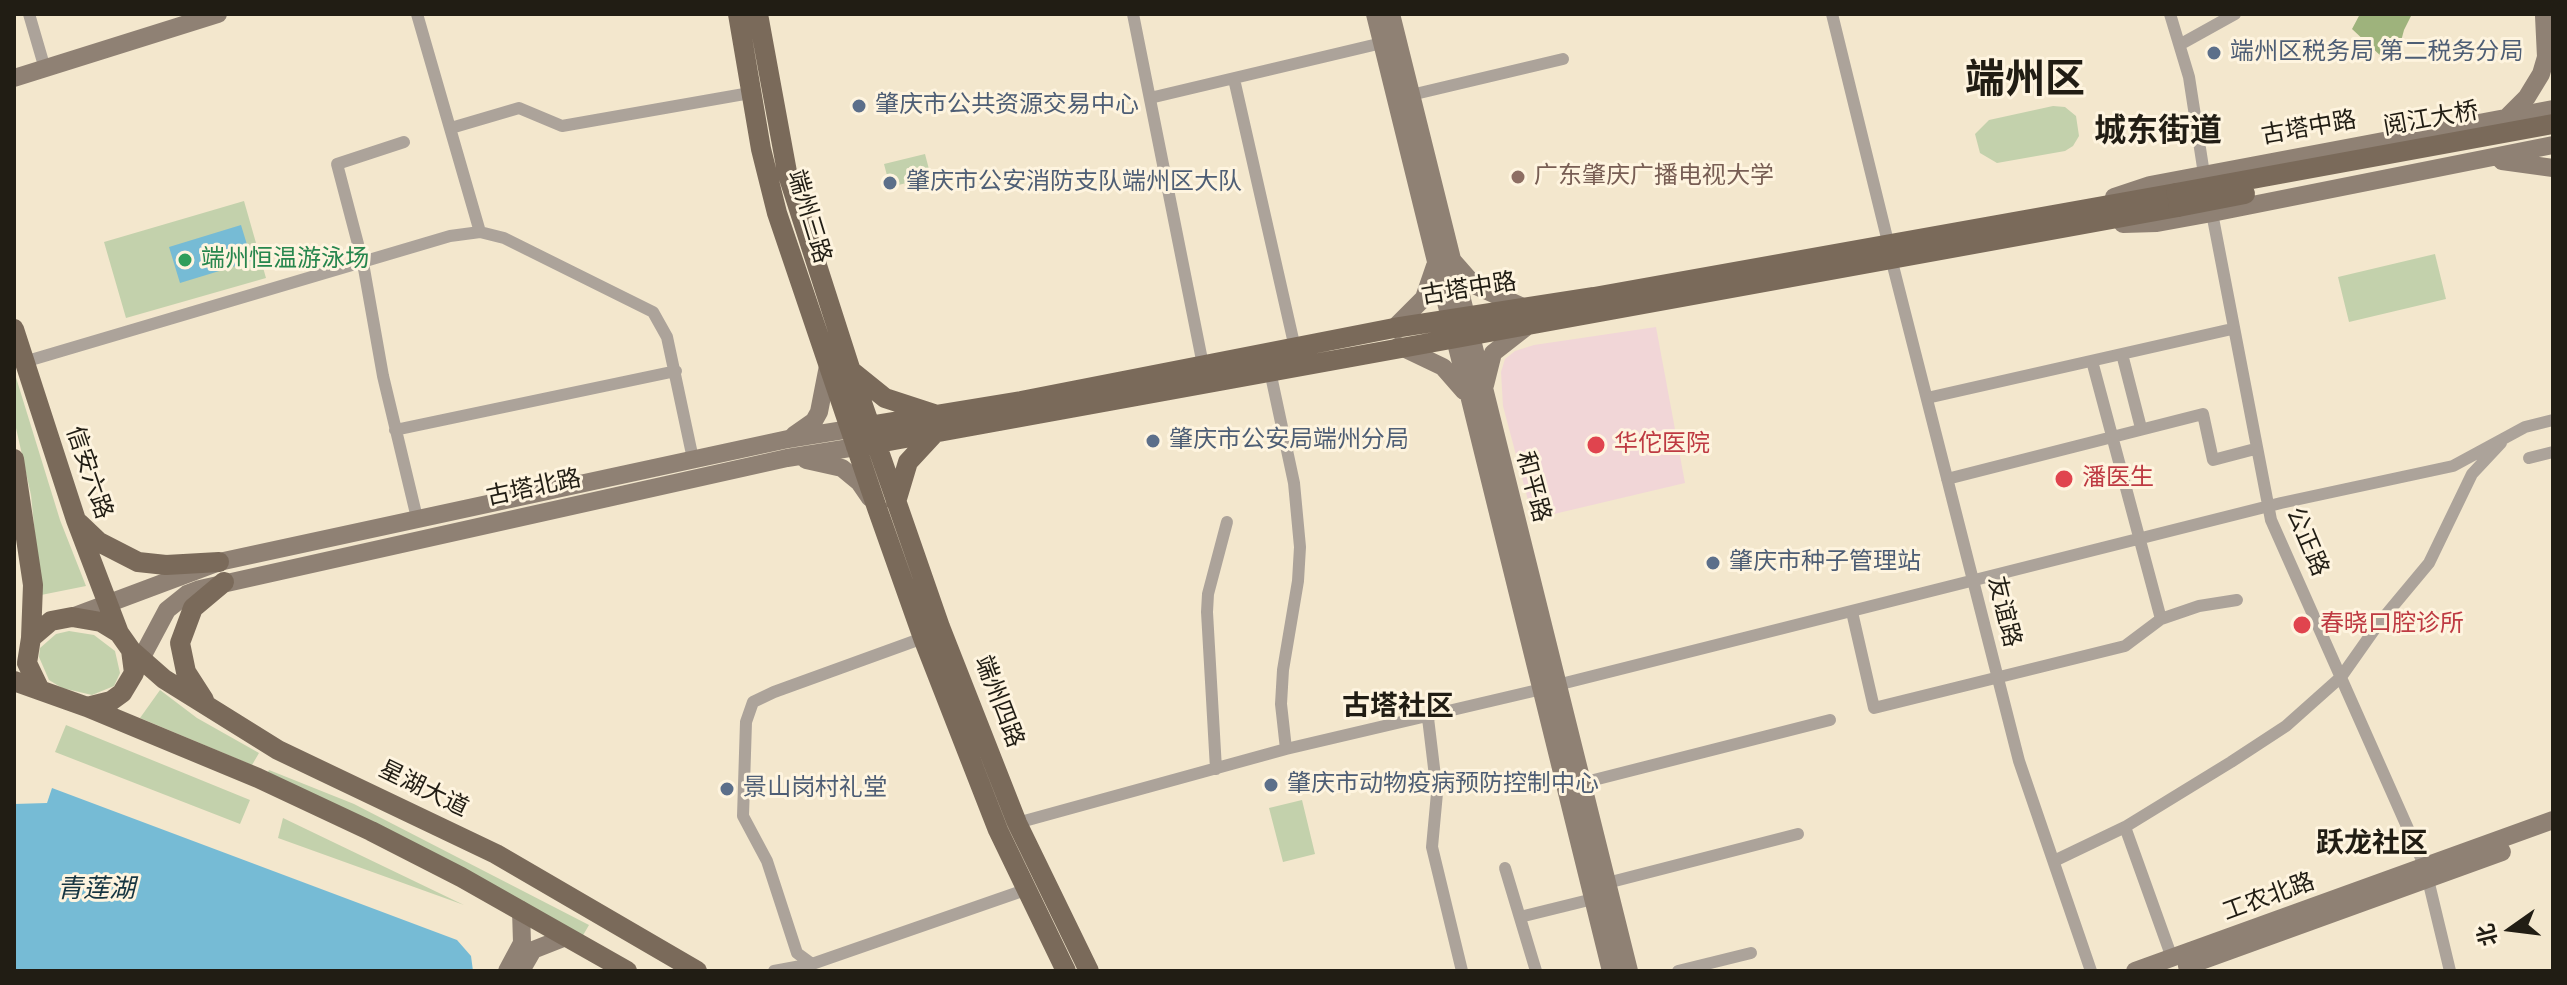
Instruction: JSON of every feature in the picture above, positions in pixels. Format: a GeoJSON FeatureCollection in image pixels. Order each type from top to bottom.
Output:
{"type":"FeatureCollection","features":[{"type":"Feature","properties":{"kind":"main road"},"geometry":{"type":"LineString","coordinates":[[14,69],[194,14]]}},
{"type":"Feature","properties":{"kind":"main road"},"geometry":{"type":"LineString","coordinates":[[14,78],[218,14]]}},
{"type":"Feature","properties":{"kind":"main road","name":"端州三路"},"geometry":{"type":"LineString","coordinates":[[738,14],[750,93],[777,213],[828,363],[863,437]]}},
{"type":"Feature","properties":{"kind":"main road","name":"和平路"},"geometry":{"type":"LineString","coordinates":[[1375,14],[1443,260]]}},
{"type":"Feature","properties":{"kind":"main road","name":"和平路"},"geometry":{"type":"LineString","coordinates":[[1391,14],[1411,95],[1443,260],[1550,687],[1593,899],[1611,971]]}},
{"type":"Feature","properties":{"kind":"main road","name":"端州三路"},"geometry":{"type":"LineString","coordinates":[[761,15],[768,82],[787,172],[850,368],[863,437]]}},
{"type":"Feature","properties":{"kind":"main road"},"geometry":{"type":"LineString","coordinates":[[2505,119],[2527,97],[2541,74],[2546,57],[2547,20]]}},
{"type":"Feature","properties":{"kind":"main road","name":"古塔中路"},"geometry":{"type":"LineString","coordinates":[[2078,217],[2150,185],[2553,109]]}},
{"type":"Feature","properties":{"kind":"main road"},"geometry":{"type":"LineString","coordinates":[[2479,124],[2487,136],[2488,148],[2483,159],[2553,168]]}},
{"type":"Feature","properties":{"kind":"main road","name":"阅江大桥"},"geometry":{"type":"LineString","coordinates":[[2177,200],[2553,124]]}},
{"type":"Feature","properties":{"kind":"main road","name":"阅江大桥"},"geometry":{"type":"LineString","coordinates":[[2177,200],[2553,137]]}},
{"type":"Feature","properties":{"kind":"main road","name":"古塔中路"},"geometry":{"type":"LineString","coordinates":[[2078,217],[2157,223],[2553,145]]}},
{"type":"Feature","properties":{"kind":"main road","name":"古塔中路"},"geometry":{"type":"LineString","coordinates":[[1023,409],[1203,365],[1295,348],[1525,318],[2177,200]]}},
{"type":"Feature","properties":{"kind":"main road"},"geometry":{"type":"LineString","coordinates":[[1443,260],[1474,285],[1525,318],[1493,353],[1477,402],[1443,367],[1397,337],[1424,298],[1443,260]]}},
{"type":"Feature","properties":{"kind":"main road","name":"信安六路"},"geometry":{"type":"LineString","coordinates":[[14,329],[76,520],[119,633]]}},
{"type":"Feature","properties":{"kind":"main road","name":"古塔中路"},"geometry":{"type":"LineString","coordinates":[[863,437],[1270,371],[1397,337]]}},
{"type":"Feature","properties":{"kind":"main road"},"geometry":{"type":"LineString","coordinates":[[828,363],[823,400],[814,421],[788,448],[842,468],[886,505],[908,462],[936,425],[868,388],[850,368]]}},
{"type":"Feature","properties":{"kind":"main road","name":"古塔北路"},"geometry":{"type":"LineString","coordinates":[[291,557],[417,518],[693,459],[863,437]]}},
{"type":"Feature","properties":{"kind":"main road","name":"端州四路"},"geometry":{"type":"LineString","coordinates":[[863,437],[1025,890],[1066,971]]}},
{"type":"Feature","properties":{"kind":"main road","name":"古塔北路"},"geometry":{"type":"LineString","coordinates":[[221,572],[788,448]]}},
{"type":"Feature","properties":{"kind":"main road"},"geometry":{"type":"LineString","coordinates":[[14,459],[33,585],[27,663],[40,690]]}},
{"type":"Feature","properties":{"kind":"main road"},"geometry":{"type":"LineString","coordinates":[[14,564],[22,542],[23,505]]}},
{"type":"Feature","properties":{"kind":"main road","name":"端州四路"},"geometry":{"type":"LineString","coordinates":[[886,505],[923,638],[959,703],[1089,971]]}},
{"type":"Feature","properties":{"kind":"main road"},"geometry":{"type":"LineString","coordinates":[[76,520],[99,542],[138,562],[221,572]]}},
{"type":"Feature","properties":{"kind":"main road"},"geometry":{"type":"LineString","coordinates":[[32,625],[72,617],[108,602],[221,572]]}},
{"type":"Feature","properties":{"kind":"main road"},"geometry":{"type":"LineString","coordinates":[[87,707],[111,701],[122,693],[135,661],[158,622],[176,601],[221,572]]}},
{"type":"Feature","properties":{"kind":"main road"},"geometry":{"type":"LineString","coordinates":[[213,713],[186,672],[180,643],[193,608],[221,572]]}},
{"type":"Feature","properties":{"kind":"main road"},"geometry":{"type":"LineString","coordinates":[[72,617],[101,622],[119,633],[135,661]]}},
{"type":"Feature","properties":{"kind":"main road","name":"星湖大道"},"geometry":{"type":"LineString","coordinates":[[135,661],[213,713],[278,750],[496,854],[697,971]]}},
{"type":"Feature","properties":{"kind":"main road"},"geometry":{"type":"LineString","coordinates":[[14,681],[87,707],[258,778],[371,831],[521,910],[627,971]]}},
{"type":"Feature","properties":{"kind":"main road","name":"和平路"},"geometry":{"type":"LineString","coordinates":[[1550,687],[1582,783],[1629,971]]}},
{"type":"Feature","properties":{"kind":"main road"},"geometry":{"type":"LineString","coordinates":[[258,778],[265,756],[278,750]]}},
{"type":"Feature","properties":{"kind":"main road","name":"工农北路"},"geometry":{"type":"LineString","coordinates":[[2427,874],[2553,820]]}},
{"type":"Feature","properties":{"kind":"main road","name":"工农北路"},"geometry":{"type":"LineString","coordinates":[[2135,971],[2172,964],[2553,833]]}},
{"type":"Feature","properties":{"kind":"main road"},"geometry":{"type":"LineString","coordinates":[[507,971],[522,943],[521,910]]}},
{"type":"Feature","properties":{"kind":"main road"},"geometry":{"type":"LineString","coordinates":[[521,971],[533,950],[566,937]]}},
{"type":"Feature","properties":{"kind":"street"},"geometry":{"type":"LineString","coordinates":[[29,14],[43,62]]}},
{"type":"Feature","properties":{"kind":"street"},"geometry":{"type":"LineString","coordinates":[[417,14],[480,232]]}},
{"type":"Feature","properties":{"kind":"street"},"geometry":{"type":"LineString","coordinates":[[1133,14],[1203,365]]}},
{"type":"Feature","properties":{"kind":"street","name":"友谊路"},"geometry":{"type":"LineString","coordinates":[[1832,14],[2019,761],[2091,971]]}},
{"type":"Feature","properties":{"kind":"street"},"geometry":{"type":"LineString","coordinates":[[2170,14],[2181,44],[2204,174]]}},
{"type":"Feature","properties":{"kind":"street"},"geometry":{"type":"LineString","coordinates":[[2181,44],[2235,14]]}},
{"type":"Feature","properties":{"kind":"street"},"geometry":{"type":"LineString","coordinates":[[1150,98],[1382,43]]}},
{"type":"Feature","properties":{"kind":"street"},"geometry":{"type":"LineString","coordinates":[[1411,95],[1563,59]]}},
{"type":"Feature","properties":{"kind":"street"},"geometry":{"type":"LineString","coordinates":[[1234,79],[1295,348]]}},
{"type":"Feature","properties":{"kind":"street"},"geometry":{"type":"LineString","coordinates":[[451,128],[519,108],[562,126],[750,93]]}},
{"type":"Feature","properties":{"kind":"street"},"geometry":{"type":"LineString","coordinates":[[404,142],[337,164],[363,263],[395,430],[417,518]]}},
{"type":"Feature","properties":{"kind":"street","name":"公正路"},"geometry":{"type":"LineString","coordinates":[[2212,213],[2267,506],[2427,874],[2450,971]]}},
{"type":"Feature","properties":{"kind":"street"},"geometry":{"type":"LineString","coordinates":[[24,362],[450,236],[480,232],[504,238],[641,303],[660,322],[676,371],[693,459]]}},
{"type":"Feature","properties":{"kind":"street"},"geometry":{"type":"LineString","coordinates":[[1927,398],[2232,329]]}},
{"type":"Feature","properties":{"kind":"street"},"geometry":{"type":"LineString","coordinates":[[2122,354],[2141,428]]}},
{"type":"Feature","properties":{"kind":"street"},"geometry":{"type":"LineString","coordinates":[[2092,361],[2161,619]]}},
{"type":"Feature","properties":{"kind":"street"},"geometry":{"type":"LineString","coordinates":[[395,430],[676,371]]}},
{"type":"Feature","properties":{"kind":"street"},"geometry":{"type":"LineString","coordinates":[[1270,371],[1294,483],[1300,547],[1298,581],[1283,670],[1281,704],[1286,749]]}},
{"type":"Feature","properties":{"kind":"street"},"geometry":{"type":"LineString","coordinates":[[1947,479],[2203,414],[2213,460],[2255,449]]}},
{"type":"Feature","properties":{"kind":"street"},"geometry":{"type":"LineString","coordinates":[[1017,823],[1286,749],[1428,718],[2267,506],[2453,466],[2514,432],[2553,420]]}},
{"type":"Feature","properties":{"kind":"street"},"geometry":{"type":"LineString","coordinates":[[2054,861],[2125,827],[2286,726],[2341,677],[2429,563],[2472,474],[2514,432]]}},
{"type":"Feature","properties":{"kind":"street"},"geometry":{"type":"LineString","coordinates":[[2529,458],[2553,452]]}},
{"type":"Feature","properties":{"kind":"street"},"geometry":{"type":"LineString","coordinates":[[1216,769],[1208,594],[1227,522]]}},
{"type":"Feature","properties":{"kind":"street"},"geometry":{"type":"LineString","coordinates":[[1852,612],[1874,708],[2125,646],[2161,619],[2199,606],[2237,600]]}},
{"type":"Feature","properties":{"kind":"street"},"geometry":{"type":"LineString","coordinates":[[806,968],[797,953],[767,861],[743,816],[746,722],[753,702],[923,638]]}},
{"type":"Feature","properties":{"kind":"street"},"geometry":{"type":"LineString","coordinates":[[1428,718],[1437,793],[1432,847],[1462,971]]}},
{"type":"Feature","properties":{"kind":"street"},"geometry":{"type":"LineString","coordinates":[[1582,783],[1830,720]]}},
{"type":"Feature","properties":{"kind":"street"},"geometry":{"type":"LineString","coordinates":[[2125,827],[2172,964]]}},
{"type":"Feature","properties":{"kind":"street"},"geometry":{"type":"LineString","coordinates":[[1607,883],[1798,834]]}},
{"type":"Feature","properties":{"kind":"street"},"geometry":{"type":"LineString","coordinates":[[1505,868],[1536,971]]}},
{"type":"Feature","properties":{"kind":"street"},"geometry":{"type":"LineString","coordinates":[[774,971],[806,968],[1025,890]]}},
{"type":"Feature","properties":{"kind":"street"},"geometry":{"type":"LineString","coordinates":[[1520,917],[1593,899]]}},
{"type":"Feature","properties":{"kind":"street"},"geometry":{"type":"LineString","coordinates":[[1678,971],[1751,953]]}},
{"type":"Feature","properties":{"kind":"shaded area","name":"华佗医院"},"geometry":{"type":"Polygon","coordinates":[[[1656,327],[1685,483],[1533,519],[1503,406],[1501,372],[1505,359],[1515,351],[1534,345],[1656,327]]]}},
{"type":"Feature","properties":{"kind":"green space"},"geometry":{"type":"Polygon","coordinates":[[[2360,14],[2412,14],[2396,60],[2383,58],[2352,29],[2360,14]]]}},
{"type":"Feature","properties":{"kind":"green space"},"geometry":{"type":"Polygon","coordinates":[[[2053,106],[2065,107],[2076,116],[2079,136],[2073,146],[2065,151],[1997,163],[1980,153],[1975,134],[1989,120],[2053,106]]]}},
{"type":"Feature","properties":{"kind":"green space"},"geometry":{"type":"Polygon","coordinates":[[[925,154],[931,177],[890,187],[884,164],[925,154]]]}},
{"type":"Feature","properties":{"kind":"green space","name":"端州恒温游泳场"},"geometry":{"type":"Polygon","coordinates":[[[244,201],[266,278],[126,318],[104,242],[244,201]]]}},
{"type":"Feature","properties":{"kind":"green space"},"geometry":{"type":"Polygon","coordinates":[[[2435,254],[2446,299],[2349,322],[2338,277],[2435,254]]]}},
{"type":"Feature","properties":{"kind":"green space"},"geometry":{"type":"Polygon","coordinates":[[[14,371],[60,520],[86,586],[41,595],[31,495],[14,419],[14,371]]]}},
{"type":"Feature","properties":{"kind":"green space"},"geometry":{"type":"Polygon","coordinates":[[[69,631],[94,635],[115,651],[120,673],[114,686],[92,695],[62,688],[49,680],[39,657],[40,648],[56,634],[69,631]]]}},
{"type":"Feature","properties":{"kind":"green space"},"geometry":{"type":"Polygon","coordinates":[[[160,690],[197,718],[259,753],[252,765],[140,718],[160,690]]]}},
{"type":"Feature","properties":{"kind":"green space"},"geometry":{"type":"Polygon","coordinates":[[[66,725],[250,800],[240,824],[55,752],[66,725]]]}},
{"type":"Feature","properties":{"kind":"green space"},"geometry":{"type":"Polygon","coordinates":[[[269,770],[354,804],[589,925],[582,937],[265,777],[269,770]]]}},
{"type":"Feature","properties":{"kind":"green space"},"geometry":{"type":"Polygon","coordinates":[[[1302,800],[1315,854],[1283,862],[1269,808],[1302,800]]]}},
{"type":"Feature","properties":{"kind":"green space"},"geometry":{"type":"Polygon","coordinates":[[[283,818],[464,905],[278,838],[283,818]]]}},
{"type":"Feature","properties":{"kind":"water"},"geometry":{"type":"Polygon","coordinates":[[[241,225],[252,261],[180,283],[169,247],[241,225]]]}},
{"type":"Feature","properties":{"kind":"water","name":"青莲湖"},"geometry":{"type":"Polygon","coordinates":[[[52,788],[457,940],[471,956],[473,971],[14,971],[14,804],[47,803],[52,788]]]}},
{"type":"Feature","properties":{"kind":"place","name":"端州区税务局 第二税务分局"},"geometry":{"type":"Point","coordinates":[2214,53]}},
{"type":"Feature","properties":{"kind":"place","name":"肇庆市公共资源交易中心"},"geometry":{"type":"Point","coordinates":[859,106]}},
{"type":"Feature","properties":{"kind":"place","name":"广东肇庆广播电视大学"},"geometry":{"type":"Point","coordinates":[1518,177]}},
{"type":"Feature","properties":{"kind":"place","name":"肇庆市公安消防支队端州区大队"},"geometry":{"type":"Point","coordinates":[890,183]}},
{"type":"Feature","properties":{"kind":"place","name":"端州恒温游泳场"},"geometry":{"type":"Point","coordinates":[185,260]}},
{"type":"Feature","properties":{"kind":"place","name":"肇庆市公安局端州分局"},"geometry":{"type":"Point","coordinates":[1153,441]}},
{"type":"Feature","properties":{"kind":"place","name":"华佗医院"},"geometry":{"type":"Point","coordinates":[1596,445]}},
{"type":"Feature","properties":{"kind":"place","name":"潘医生"},"geometry":{"type":"Point","coordinates":[2064,479]}},
{"type":"Feature","properties":{"kind":"place","name":"肇庆市种子管理站"},"geometry":{"type":"Point","coordinates":[1713,563]}},
{"type":"Feature","properties":{"kind":"place","name":"春晓口腔诊所"},"geometry":{"type":"Point","coordinates":[2302,625]}},
{"type":"Feature","properties":{"kind":"place","name":"肇庆市动物疫病预防控制中心"},"geometry":{"type":"Point","coordinates":[1271,785]}},
{"type":"Feature","properties":{"kind":"place","name":"景山岗村礼堂"},"geometry":{"type":"Point","coordinates":[727,789]}},
{"type":"Feature","properties":{"kind":"district","name":"端州区"},"geometry":{"type":"Point","coordinates":[2025,82]}},
{"type":"Feature","properties":{"kind":"district","name":"城东街道"},"geometry":{"type":"Point","coordinates":[2158,133]}},
{"type":"Feature","properties":{"kind":"district","name":"古塔社区"},"geometry":{"type":"Point","coordinates":[1398,708]}},
{"type":"Feature","properties":{"kind":"district","name":"跃龙社区"},"geometry":{"type":"Point","coordinates":[2372,845]}}]}
